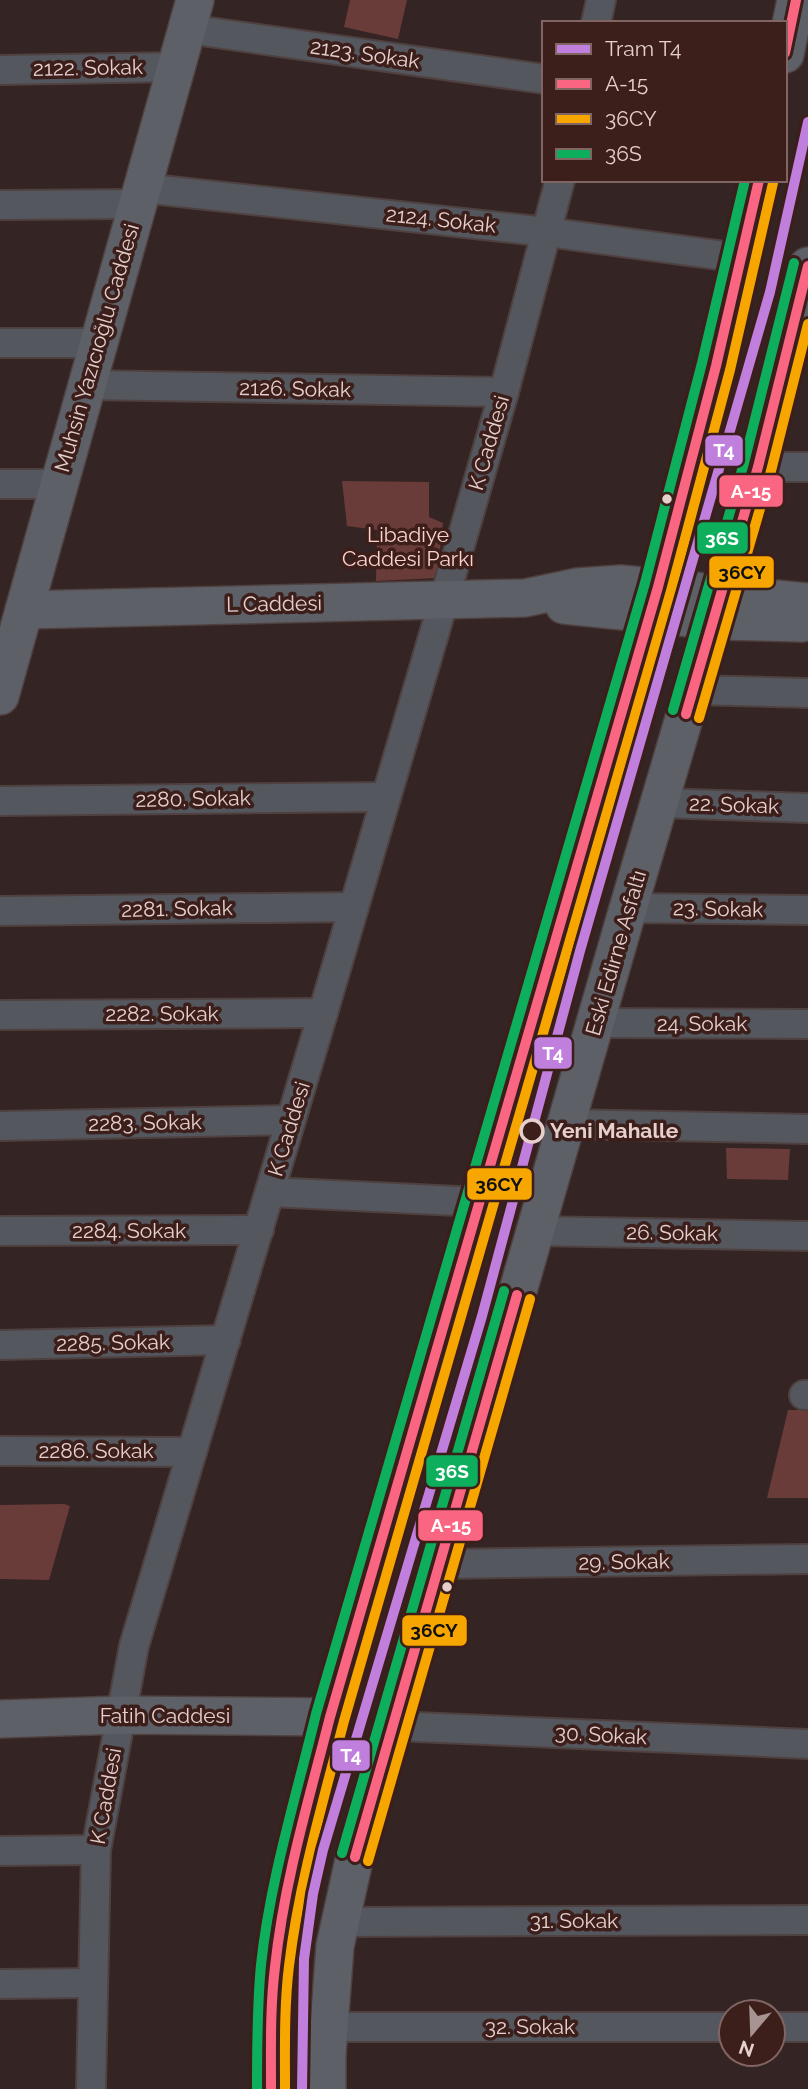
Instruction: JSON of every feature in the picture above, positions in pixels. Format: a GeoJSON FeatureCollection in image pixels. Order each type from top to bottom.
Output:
{"type":"FeatureCollection","features":[{"type":"Feature","properties":{"kind":"main road"},"geometry":{"type":"LineString","coordinates":[[787,44],[796,0]]}},
{"type":"Feature","properties":{"kind":"main road","name":"Muhsin Yazıcıoğlu Caddesi"},"geometry":{"type":"LineString","coordinates":[[0,696],[13,629],[59,484],[191,14]]}},
{"type":"Feature","properties":{"kind":"main road"},"geometry":{"type":"LineString","coordinates":[[271,2089],[271,2028],[277,1953],[286,1899],[330,1717],[654,600],[716,366],[759,182]]}},
{"type":"Feature","properties":{"kind":"main road","name":"Eski Edirne Asfaltı"},"geometry":{"type":"LineString","coordinates":[[327,2089],[335,1947],[354,1860],[629,908],[800,333],[808,266]]}},
{"type":"Feature","properties":{"kind":"main road","name":"L Caddesi"},"geometry":{"type":"LineString","coordinates":[[13,629],[443,600],[524,598],[577,587],[621,584],[654,600],[718,606]]}},
{"type":"Feature","properties":{"kind":"main road"},"geometry":{"type":"LineString","coordinates":[[718,606],[808,601]]}},
{"type":"Feature","properties":{"kind":"main road"},"geometry":{"type":"LineString","coordinates":[[718,606],[808,623]]}},
{"type":"Feature","properties":{"kind":"main road","name":"Fatih Caddesi"},"geometry":{"type":"LineString","coordinates":[[0,1719],[121,1715],[330,1717]]}},
{"type":"Feature","properties":{"kind":"street"},"geometry":{"type":"LineString","coordinates":[[596,21],[601,0]]}},
{"type":"Feature","properties":{"kind":"street","name":"2123. Sokak"},"geometry":{"type":"LineString","coordinates":[[191,14],[542,79]]}},
{"type":"Feature","properties":{"kind":"street","name":"2122. Sokak"},"geometry":{"type":"LineString","coordinates":[[0,70],[176,67]]}},
{"type":"Feature","properties":{"kind":"street","name":"K Caddesi"},"geometry":{"type":"LineString","coordinates":[[91,2089],[96,1850],[134,1646],[259,1230],[504,392],[559,182]]}},
{"type":"Feature","properties":{"kind":"street","name":"2124. Sokak"},"geometry":{"type":"LineString","coordinates":[[0,205],[140,196],[547,232],[740,258]]}},
{"type":"Feature","properties":{"kind":"street"},"geometry":{"type":"LineString","coordinates":[[0,343],[99,343]]}},
{"type":"Feature","properties":{"kind":"street","name":"2126. Sokak"},"geometry":{"type":"LineString","coordinates":[[86,386],[504,392]]}},
{"type":"Feature","properties":{"kind":"street"},"geometry":{"type":"LineString","coordinates":[[758,467],[808,467]]}},
{"type":"Feature","properties":{"kind":"street"},"geometry":{"type":"LineString","coordinates":[[0,484],[59,484]]}},
{"type":"Feature","properties":{"kind":"street"},"geometry":{"type":"LineString","coordinates":[[693,690],[808,693]]}},
{"type":"Feature","properties":{"kind":"street","name":"2280. Sokak"},"geometry":{"type":"LineString","coordinates":[[0,802],[386,797]]}},
{"type":"Feature","properties":{"kind":"street","name":"22. Sokak"},"geometry":{"type":"LineString","coordinates":[[660,803],[808,808]]}},
{"type":"Feature","properties":{"kind":"street","name":"2281. Sokak"},"geometry":{"type":"LineString","coordinates":[[0,911],[354,907]]}},
{"type":"Feature","properties":{"kind":"street","name":"23. Sokak"},"geometry":{"type":"LineString","coordinates":[[629,908],[808,910]]}},
{"type":"Feature","properties":{"kind":"street","name":"2282. Sokak"},"geometry":{"type":"LineString","coordinates":[[0,1015],[323,1013]]}},
{"type":"Feature","properties":{"kind":"street","name":"24. Sokak"},"geometry":{"type":"LineString","coordinates":[[596,1023],[808,1024]]}},
{"type":"Feature","properties":{"kind":"street","name":"2283. Sokak"},"geometry":{"type":"LineString","coordinates":[[0,1126],[291,1120]]}},
{"type":"Feature","properties":{"kind":"street"},"geometry":{"type":"LineString","coordinates":[[567,1124],[808,1129]]}},
{"type":"Feature","properties":{"kind":"street"},"geometry":{"type":"LineString","coordinates":[[270,1192],[479,1202]]}},
{"type":"Feature","properties":{"kind":"street","name":"2284. Sokak"},"geometry":{"type":"LineString","coordinates":[[0,1231],[259,1230]]}},
{"type":"Feature","properties":{"kind":"street","name":"26. Sokak"},"geometry":{"type":"LineString","coordinates":[[536,1231],[808,1236]]}},
{"type":"Feature","properties":{"kind":"street","name":"2285. Sokak"},"geometry":{"type":"LineString","coordinates":[[0,1345],[226,1340]]}},
{"type":"Feature","properties":{"kind":"street","name":"2286. Sokak"},"geometry":{"type":"LineString","coordinates":[[0,1451],[192,1452]]}},
{"type":"Feature","properties":{"kind":"street","name":"29. Sokak"},"geometry":{"type":"LineString","coordinates":[[440,1564],[808,1559]]}},
{"type":"Feature","properties":{"kind":"street","name":"30. Sokak"},"geometry":{"type":"LineString","coordinates":[[393,1726],[808,1744]]}},
{"type":"Feature","properties":{"kind":"street"},"geometry":{"type":"LineString","coordinates":[[0,1852],[96,1850]]}},
{"type":"Feature","properties":{"kind":"street","name":"31. Sokak"},"geometry":{"type":"LineString","coordinates":[[341,1922],[808,1920]]}},
{"type":"Feature","properties":{"kind":"street"},"geometry":{"type":"LineString","coordinates":[[0,1984],[92,1983]]}},
{"type":"Feature","properties":{"kind":"street","name":"32. Sokak"},"geometry":{"type":"LineString","coordinates":[[329,2027],[717,2027]]}},
{"type":"Feature","properties":{"kind":"street"},"geometry":{"type":"LineString","coordinates":[[787,2027],[808,2027]]}},
{"type":"Feature","properties":{"kind":"green space"},"geometry":{"type":"Polygon","coordinates":[[[350,0],[407,0],[398,39],[344,27],[350,0]]]}},
{"type":"Feature","properties":{"kind":"green space","name":"Libadiye Caddesi Parkı"},"geometry":{"type":"Polygon","coordinates":[[[342,481],[429,482],[429,517],[443,523],[437,578],[376,581],[377,530],[347,526],[342,481]]]}},
{"type":"Feature","properties":{"kind":"green space"},"geometry":{"type":"Polygon","coordinates":[[[726,1148],[790,1149],[788,1180],[727,1179],[726,1148]]]}},
{"type":"Feature","properties":{"kind":"green space"},"geometry":{"type":"Polygon","coordinates":[[[788,1410],[808,1410],[808,1498],[767,1498],[788,1410]]]}},
{"type":"Feature","properties":{"kind":"green space"},"geometry":{"type":"Polygon","coordinates":[[[0,1505],[70,1506],[49,1580],[0,1579],[0,1505]]]}},
{"type":"Feature","properties":{"kind":"tram line","name":"T4"},"geometry":{"type":"LineString","coordinates":[[302,2089],[304,1959],[313,1894],[323,1850],[482,1316],[580,951],[770,292],[808,122]]}},
{"type":"Feature","properties":{"kind":"transit line","name":"A-15"},"geometry":{"type":"LineString","coordinates":[[787,43],[796,0]]}},
{"type":"Feature","properties":{"kind":"transit line","name":"36S"},"geometry":{"type":"LineString","coordinates":[[257,2089],[259,1996],[265,1933],[277,1870],[316,1714],[645,583],[702,363],[745,182]]}},
{"type":"Feature","properties":{"kind":"transit line","name":"A-15"},"geometry":{"type":"LineString","coordinates":[[271,2089],[272,2012],[279,1935],[306,1810],[330,1717],[658,587],[716,366],[759,182]]}},
{"type":"Feature","properties":{"kind":"transit line","name":"36CY"},"geometry":{"type":"LineString","coordinates":[[285,2089],[289,1966],[305,1873],[320,1812],[671,591],[730,370],[773,183]]}},
{"type":"Feature","properties":{"kind":"transit line","name":"36S"},"geometry":{"type":"LineString","coordinates":[[673,710],[744,463],[794,263]]}},
{"type":"Feature","properties":{"kind":"transit line","name":"A-15"},"geometry":{"type":"LineString","coordinates":[[686,714],[758,467],[808,266]]}},
{"type":"Feature","properties":{"kind":"transit line","name":"36CY"},"geometry":{"type":"LineString","coordinates":[[699,718],[771,471],[808,324]]}},
{"type":"Feature","properties":{"kind":"transit line","name":"36S"},"geometry":{"type":"LineString","coordinates":[[342,1853],[504,1291]]}},
{"type":"Feature","properties":{"kind":"transit line","name":"A-15"},"geometry":{"type":"LineString","coordinates":[[355,1857],[517,1295]]}},
{"type":"Feature","properties":{"kind":"transit line","name":"36CY"},"geometry":{"type":"LineString","coordinates":[[368,1861],[530,1299]]}},
{"type":"Feature","properties":{"kind":"place","name":"Yeni Mahalle"},"geometry":{"type":"Point","coordinates":[532,1131]}}]}
